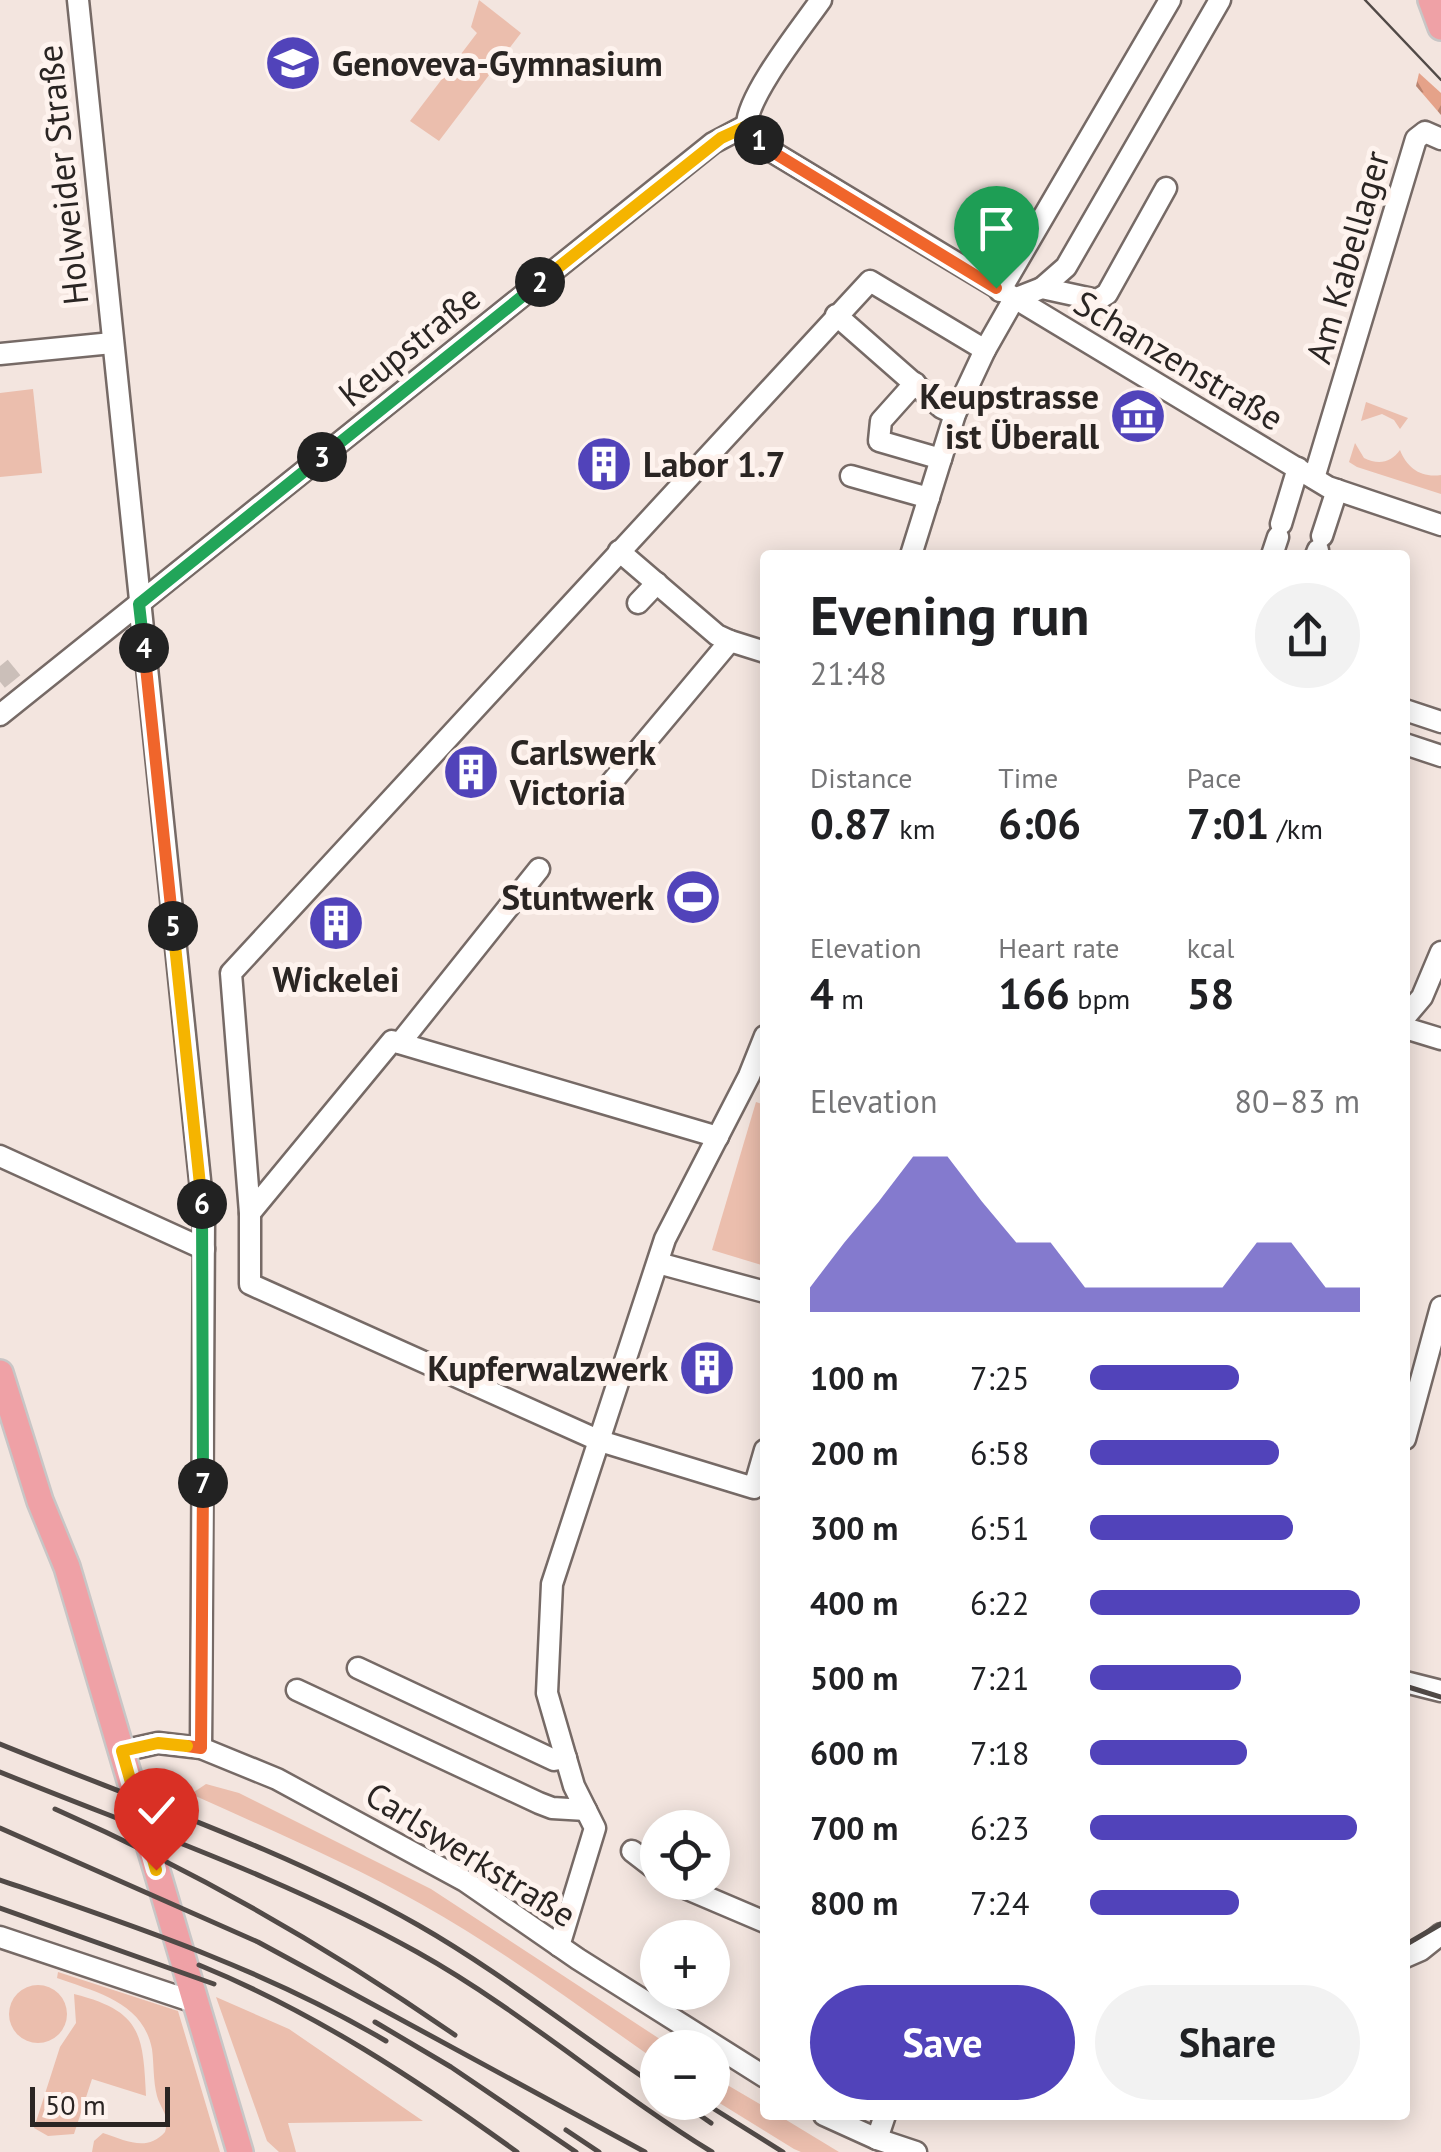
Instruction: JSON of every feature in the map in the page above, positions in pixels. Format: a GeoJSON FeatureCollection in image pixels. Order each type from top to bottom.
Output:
{"type":"FeatureCollection","features":[{"type":"Feature","properties":{"kind":"main road"},"geometry":{"type":"LineString","coordinates":[[1431,0],[1441,27]]}},
{"type":"Feature","properties":{"kind":"main road"},"geometry":{"type":"LineString","coordinates":[[0,1372],[4,1400],[67,1567],[240,2152]]}},
{"type":"Feature","properties":{"kind":"street","name":"Holweider Straße"},"geometry":{"type":"LineString","coordinates":[[78,0],[202,1201],[201,1748]]}},
{"type":"Feature","properties":{"kind":"street"},"geometry":{"type":"LineString","coordinates":[[913,550],[955,414],[1007,295],[1170,0]]}},
{"type":"Feature","properties":{"kind":"street"},"geometry":{"type":"LineString","coordinates":[[1042,288],[1066,267],[1220,0]]}},
{"type":"Feature","properties":{"kind":"street"},"geometry":{"type":"LineString","coordinates":[[747,126],[747,114],[758,92],[810,4]]}},
{"type":"Feature","properties":{"kind":"street","name":"Schanzenstraße"},"geometry":{"type":"LineString","coordinates":[[747,126],[771,151],[1306,473],[1337,490],[1441,524]]}},
{"type":"Feature","properties":{"kind":"street","name":"Keupstraße"},"geometry":{"type":"LineString","coordinates":[[0,715],[18,689],[139,604],[704,150],[733,130],[747,126]]}},
{"type":"Feature","properties":{"kind":"street","name":"Am Kabellager"},"geometry":{"type":"LineString","coordinates":[[1277,539],[1306,473],[1416,139],[1433,136]]}},
{"type":"Feature","properties":{"kind":"street"},"geometry":{"type":"LineString","coordinates":[[1007,295],[1042,288],[1097,300],[1107,294],[1166,188]]}},
{"type":"Feature","properties":{"kind":"street"},"geometry":{"type":"LineString","coordinates":[[760,1467],[754,1488],[600,1442],[250,1284],[250,1213],[230,973],[870,281],[985,350]]}},
{"type":"Feature","properties":{"kind":"street"},"geometry":{"type":"LineString","coordinates":[[836,315],[942,408],[955,414]]}},
{"type":"Feature","properties":{"kind":"street","name":"Holweider Straße"},"geometry":{"type":"LineString","coordinates":[[0,354],[112,343]]}},
{"type":"Feature","properties":{"kind":"street"},"geometry":{"type":"LineString","coordinates":[[915,382],[881,421],[878,441],[941,459]]}},
{"type":"Feature","properties":{"kind":"street"},"geometry":{"type":"LineString","coordinates":[[850,476],[929,498]]}},
{"type":"Feature","properties":{"kind":"street"},"geometry":{"type":"LineString","coordinates":[[1319,547],[1337,490]]}},
{"type":"Feature","properties":{"kind":"street"},"geometry":{"type":"LineString","coordinates":[[619,551],[717,636],[760,650]]}},
{"type":"Feature","properties":{"kind":"street"},"geometry":{"type":"LineString","coordinates":[[638,603],[657,583]]}},
{"type":"Feature","properties":{"kind":"street"},"geometry":{"type":"LineString","coordinates":[[606,789],[730,641]]}},
{"type":"Feature","properties":{"kind":"street"},"geometry":{"type":"LineString","coordinates":[[1410,712],[1441,722]]}},
{"type":"Feature","properties":{"kind":"street"},"geometry":{"type":"LineString","coordinates":[[1410,746],[1441,756]]}},
{"type":"Feature","properties":{"kind":"street"},"geometry":{"type":"LineString","coordinates":[[400,1043],[540,869]]}},
{"type":"Feature","properties":{"kind":"street"},"geometry":{"type":"LineString","coordinates":[[1410,1010],[1422,996],[1441,952]]}},
{"type":"Feature","properties":{"kind":"street"},"geometry":{"type":"LineString","coordinates":[[1410,1030],[1441,1039]]}},
{"type":"Feature","properties":{"kind":"street"},"geometry":{"type":"LineString","coordinates":[[250,1213],[392,1041],[718,1137]]}},
{"type":"Feature","properties":{"kind":"street"},"geometry":{"type":"LineString","coordinates":[[559,1946],[595,1828],[574,1786],[547,1693],[552,1584],[666,1239],[718,1137],[757,1078]]}},
{"type":"Feature","properties":{"kind":"street"},"geometry":{"type":"LineString","coordinates":[[0,1156],[204,1250]]}},
{"type":"Feature","properties":{"kind":"street"},"geometry":{"type":"LineString","coordinates":[[658,1263],[760,1291]]}},
{"type":"Feature","properties":{"kind":"street"},"geometry":{"type":"LineString","coordinates":[[1410,1421],[1441,1307]]}},
{"type":"Feature","properties":{"kind":"street"},"geometry":{"type":"LineString","coordinates":[[358,1668],[554,1760],[566,1758]]}},
{"type":"Feature","properties":{"kind":"street"},"geometry":{"type":"LineString","coordinates":[[1410,1683],[1441,1691]]}},
{"type":"Feature","properties":{"kind":"street"},"geometry":{"type":"LineString","coordinates":[[297,1690],[539,1804],[586,1810]]}},
{"type":"Feature","properties":{"kind":"street","name":"Carlswerkstraße"},"geometry":{"type":"LineString","coordinates":[[122,1751],[158,1743],[201,1748],[278,1780],[465,1882],[760,2074]]}},
{"type":"Feature","properties":{"kind":"street"},"geometry":{"type":"LineString","coordinates":[[632,1852],[640,1858]]}},
{"type":"Feature","properties":{"kind":"street"},"geometry":{"type":"LineString","coordinates":[[714,1900],[760,1920]]}},
{"type":"Feature","properties":{"kind":"street"},"geometry":{"type":"LineString","coordinates":[[1410,1954],[1441,1934]]}},
{"type":"Feature","properties":{"kind":"street"},"geometry":{"type":"LineString","coordinates":[[0,1937],[194,2002]]}},
{"type":"Feature","properties":{"kind":"street"},"geometry":{"type":"LineString","coordinates":[[835,2120],[916,2152]]}},
{"type":"Feature","properties":{"kind":"street"},"geometry":{"type":"LineString","coordinates":[[877,2139],[883,2120]]}},
{"type":"Feature","properties":{"kind":"shaded area"},"geometry":{"type":"Polygon","coordinates":[[[479,0],[521,33],[439,141],[410,121],[477,33],[471,27],[479,0]]]}},
{"type":"Feature","properties":{"kind":"shaded area"},"geometry":{"type":"Polygon","coordinates":[[[33,389],[42,473],[0,477],[0,393],[33,389]]]}},
{"type":"Feature","properties":{"kind":"shaded area"},"geometry":{"type":"Polygon","coordinates":[[[1366,402],[1408,418],[1400,429],[1394,420],[1382,414],[1361,421],[1366,402]]]}},
{"type":"Feature","properties":{"kind":"shaded area"},"geometry":{"type":"Polygon","coordinates":[[[1355,443],[1364,458],[1374,462],[1384,462],[1400,450],[1416,470],[1441,475],[1441,494],[1357,467],[1349,462],[1355,443]]]}},
{"type":"Feature","properties":{"kind":"shaded area"},"geometry":{"type":"Polygon","coordinates":[[[756,1102],[760,1103],[760,1264],[712,1250],[756,1102]]]}},
{"type":"Feature","properties":{"kind":"shaded area"},"geometry":{"type":"Polygon","coordinates":[[[206,1784],[239,1793],[431,1889],[646,2030],[640,2030],[640,2049],[511,1960],[421,1904],[336,1860],[191,1794],[206,1784]]]}},
{"type":"Feature","properties":{"kind":"shaded area"},"geometry":{"type":"Polygon","coordinates":[[[58,1972],[178,2011],[220,2152],[92,2152],[94,2141],[103,2133],[136,2143],[151,2142],[165,2132],[166,2117],[156,2090],[152,2049],[139,2020],[116,2001],[57,1978],[58,1972]]]}},
{"type":"Feature","properties":{"kind":"shaded area"},"geometry":{"type":"Polygon","coordinates":[[[38,1985],[59,1993],[67,2014],[59,2035],[38,2043],[17,2035],[9,2014],[17,1993],[38,1985]]]}},
{"type":"Feature","properties":{"kind":"shaded area"},"geometry":{"type":"Polygon","coordinates":[[[74,1994],[113,2008],[134,2028],[143,2056],[146,2096],[92,2079],[74,2134],[48,2136],[34,2128],[60,2047],[76,2023],[74,1994]]]}},
{"type":"Feature","properties":{"kind":"shaded area"},"geometry":{"type":"Polygon","coordinates":[[[216,1997],[289,2029],[423,2121],[288,2123],[296,2152],[279,2152],[267,2141],[216,1997]]]}},
{"type":"Feature","properties":{"kind":"shaded area"},"geometry":{"type":"Polygon","coordinates":[[[730,2087],[760,2104],[760,2120],[786,2120],[839,2152],[794,2149],[730,2109],[730,2087]]]}},
{"type":"Feature","properties":{"kind":"green space"},"geometry":{"type":"Polygon","coordinates":[[[1419,73],[1441,93],[1441,115],[1416,86],[1419,73]]]}},
{"type":"Feature","properties":{"kind":"tunnel"},"geometry":{"type":"LineString","coordinates":[[0,666],[13,682]]}},
{"type":"Feature","properties":{"kind":"tram line"},"geometry":{"type":"LineString","coordinates":[[1365,0],[1441,80]]}},
{"type":"Feature","properties":{"kind":"railway"},"geometry":{"type":"LineString","coordinates":[[1410,1688],[1441,1697]]}},
{"type":"Feature","properties":{"kind":"railway"},"geometry":{"type":"LineString","coordinates":[[0,1744],[212,1828],[368,1898],[480,1963],[640,2074]]}},
{"type":"Feature","properties":{"kind":"railway"},"geometry":{"type":"LineString","coordinates":[[0,1772],[159,1834],[367,1925],[493,1999],[712,2152]]}},
{"type":"Feature","properties":{"kind":"railway"},"geometry":{"type":"LineString","coordinates":[[55,1809],[260,1912],[455,2035]]}},
{"type":"Feature","properties":{"kind":"railway"},"geometry":{"type":"LineString","coordinates":[[0,1828],[258,1942],[645,2152]]}},
{"type":"Feature","properties":{"kind":"railway"},"geometry":{"type":"LineString","coordinates":[[0,1880],[246,1971],[386,2041]]}},
{"type":"Feature","properties":{"kind":"railway"},"geometry":{"type":"LineString","coordinates":[[0,1908],[214,1984]]}},
{"type":"Feature","properties":{"kind":"railway"},"geometry":{"type":"LineString","coordinates":[[1410,1942],[1441,1924]]}},
{"type":"Feature","properties":{"kind":"railway"},"geometry":{"type":"LineString","coordinates":[[199,1965],[324,2026],[517,2152]]}},
{"type":"Feature","properties":{"kind":"railway"},"geometry":{"type":"LineString","coordinates":[[375,2022],[451,2067],[576,2152]]}},
{"type":"Feature","properties":{"kind":"railway"},"geometry":{"type":"LineString","coordinates":[[730,2119],[783,2152]]}},
{"type":"Feature","properties":{"kind":"railway"},"geometry":{"type":"LineString","coordinates":[[707,2120],[711,2123]]}},
{"type":"Feature","properties":{"kind":"railway"},"geometry":{"type":"LineString","coordinates":[[566,2130],[599,2152]]}},
{"type":"Feature","properties":{"kind":"place","name":"Genoveva-Gymnasium"},"geometry":{"type":"Point","coordinates":[293,63]}},
{"type":"Feature","properties":{"kind":"place","name":"Keupstrasse ist Überall"},"geometry":{"type":"Point","coordinates":[1138,416]}},
{"type":"Feature","properties":{"kind":"place","name":"Labor 1.7"},"geometry":{"type":"Point","coordinates":[604,464]}},
{"type":"Feature","properties":{"kind":"place","name":"Carlswerk Victoria"},"geometry":{"type":"Point","coordinates":[471,772]}},
{"type":"Feature","properties":{"kind":"place","name":"Stuntwerk"},"geometry":{"type":"Point","coordinates":[693,897]}},
{"type":"Feature","properties":{"kind":"place","name":"Wickelei"},"geometry":{"type":"Point","coordinates":[336,923]}},
{"type":"Feature","properties":{"kind":"place","name":"Kupferwalzwerk"},"geometry":{"type":"Point","coordinates":[707,1368]}},
{"type":"Feature","properties":{"kind":"route"},"geometry":{"type":"LineString","coordinates":[[156,1870],[122,1751],[158,1743],[201,1748],[204,1219],[139,604],[733,130],[747,126],[771,151],[996,288]]}}]}
